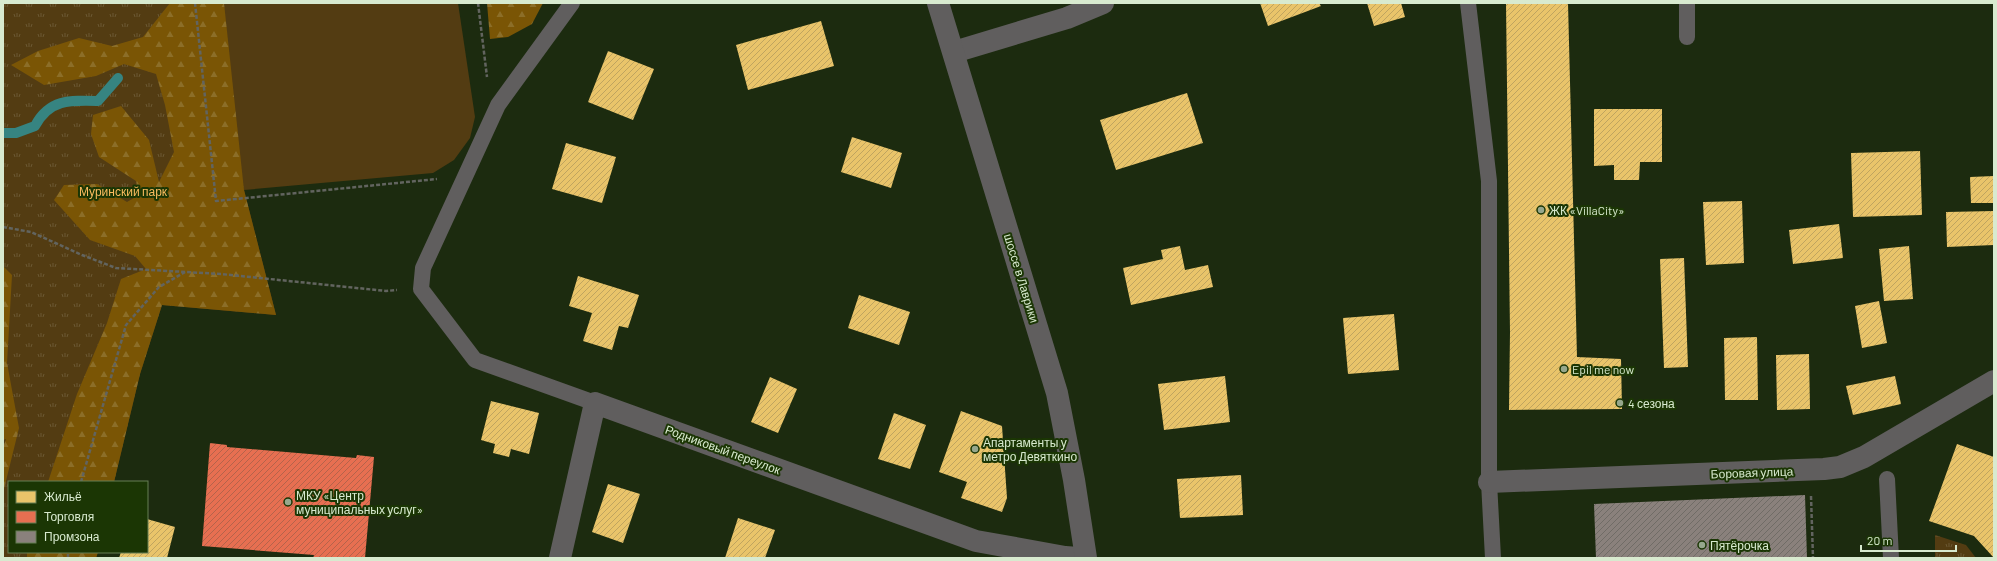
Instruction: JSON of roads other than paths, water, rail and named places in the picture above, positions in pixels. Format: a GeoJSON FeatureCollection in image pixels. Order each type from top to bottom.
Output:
{"type":"FeatureCollection","features":[{"type":"Feature","properties":{"kind":"street","name":"шоссе в Лаврики"},"geometry":{"type":"LineString","coordinates":[[938,3],[1057,393],[1074,480],[1086,558]]}},
{"type":"Feature","properties":{"kind":"street"},"geometry":{"type":"LineString","coordinates":[[954,52],[1067,18],[1103,3]]}},
{"type":"Feature","properties":{"kind":"street","name":"Боровая улица"},"geometry":{"type":"LineString","coordinates":[[1489,482],[1808,470],[1840,467],[1864,457],[1994,381]]}},
{"type":"Feature","properties":{"kind":"street"},"geometry":{"type":"LineString","coordinates":[[560,558],[595,403]]}},
{"type":"Feature","properties":{"kind":"street","name":"Родниковый переулок"},"geometry":{"type":"LineString","coordinates":[[595,403],[976,541],[1065,557],[1079,558]]}},
{"type":"Feature","properties":{"kind":"lane","name":"Родниковый переулок"},"geometry":{"type":"LineString","coordinates":[[572,3],[498,105],[423,268],[422,289],[475,360],[595,403]]}},
{"type":"Feature","properties":{"kind":"lane"},"geometry":{"type":"LineString","coordinates":[[1468,3],[1489,181],[1489,482],[1493,558]]}},
{"type":"Feature","properties":{"kind":"lane"},"geometry":{"type":"LineString","coordinates":[[1687,3],[1687,37]]}},
{"type":"Feature","properties":{"kind":"lane"},"geometry":{"type":"LineString","coordinates":[[1887,479],[1891,558]]}},
{"type":"Feature","properties":{"kind":"waterway"},"geometry":{"type":"LineString","coordinates":[[3,133],[16,133],[35,126],[47,111],[61,103],[69,101],[98,101],[118,78]]}},
{"type":"Feature","properties":{"kind":"place","name":"ЖК «VillaCity»"},"geometry":{"type":"Point","coordinates":[1541,210]}},
{"type":"Feature","properties":{"kind":"place","name":"Epil me now"},"geometry":{"type":"Point","coordinates":[1564,369]}},
{"type":"Feature","properties":{"kind":"place","name":"4 сезона"},"geometry":{"type":"Point","coordinates":[1620,403]}},
{"type":"Feature","properties":{"kind":"place","name":"Апартаменты у метро Девяткино"},"geometry":{"type":"Point","coordinates":[975,449]}},
{"type":"Feature","properties":{"kind":"place","name":"МКУ «Центр муниципальных услуг»"},"geometry":{"type":"Point","coordinates":[288,502]}},
{"type":"Feature","properties":{"kind":"place","name":"Пятёрочка"},"geometry":{"type":"Point","coordinates":[1702,545]}},
{"type":"Feature","properties":{"kind":"park label","name":"Муринский парк"},"geometry":{"type":"Point","coordinates":[123,191]}}]}
